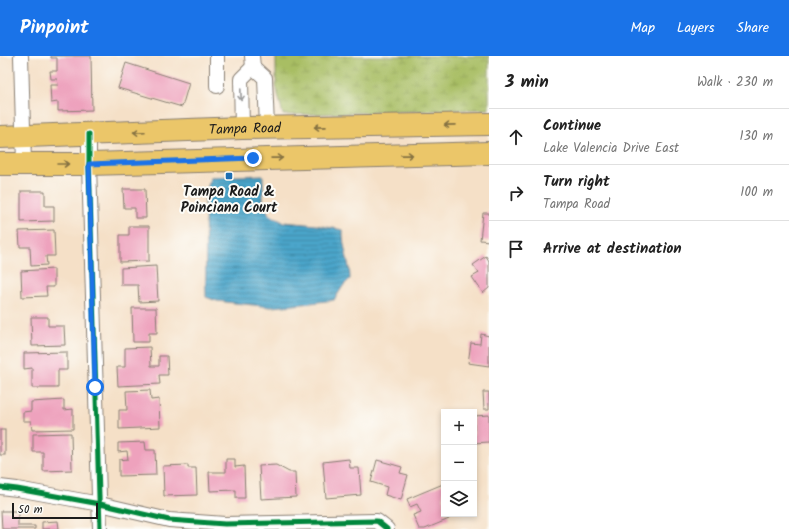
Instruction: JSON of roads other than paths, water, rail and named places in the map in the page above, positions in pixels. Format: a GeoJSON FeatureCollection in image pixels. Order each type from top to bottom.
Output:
{"type":"FeatureCollection","features":[{"type":"Feature","properties":{"kind":"main road","name":"Tampa Road"},"geometry":{"type":"LineString","coordinates":[[0,137],[267,127],[489,124]]}},
{"type":"Feature","properties":{"kind":"main road"},"geometry":{"type":"LineString","coordinates":[[0,164],[89,164],[489,153]]}},
{"type":"Feature","properties":{"kind":"street"},"geometry":{"type":"LineString","coordinates":[[21,56],[24,164]]}},
{"type":"Feature","properties":{"kind":"street"},"geometry":{"type":"LineString","coordinates":[[217,56],[217,86]]}},
{"type":"Feature","properties":{"kind":"street"},"geometry":{"type":"LineString","coordinates":[[242,128],[241,80],[253,62],[264,78],[267,127]]}},
{"type":"Feature","properties":{"kind":"street"},"geometry":{"type":"LineString","coordinates":[[89,134],[100,529]]}},
{"type":"Feature","properties":{"kind":"street"},"geometry":{"type":"LineString","coordinates":[[0,487],[100,504],[169,520],[248,527],[377,521],[386,529]]}},
{"type":"Feature","properties":{"kind":"water"},"geometry":{"type":"Polygon","coordinates":[[[263,175],[263,202],[269,215],[283,222],[316,225],[343,230],[350,279],[343,286],[334,300],[271,307],[217,301],[206,297],[205,195],[211,177],[263,175]]]}},
{"type":"Feature","properties":{"kind":"place","name":"Tampa Road & Poinciana Court"},"geometry":{"type":"Point","coordinates":[229,176]}}]}
